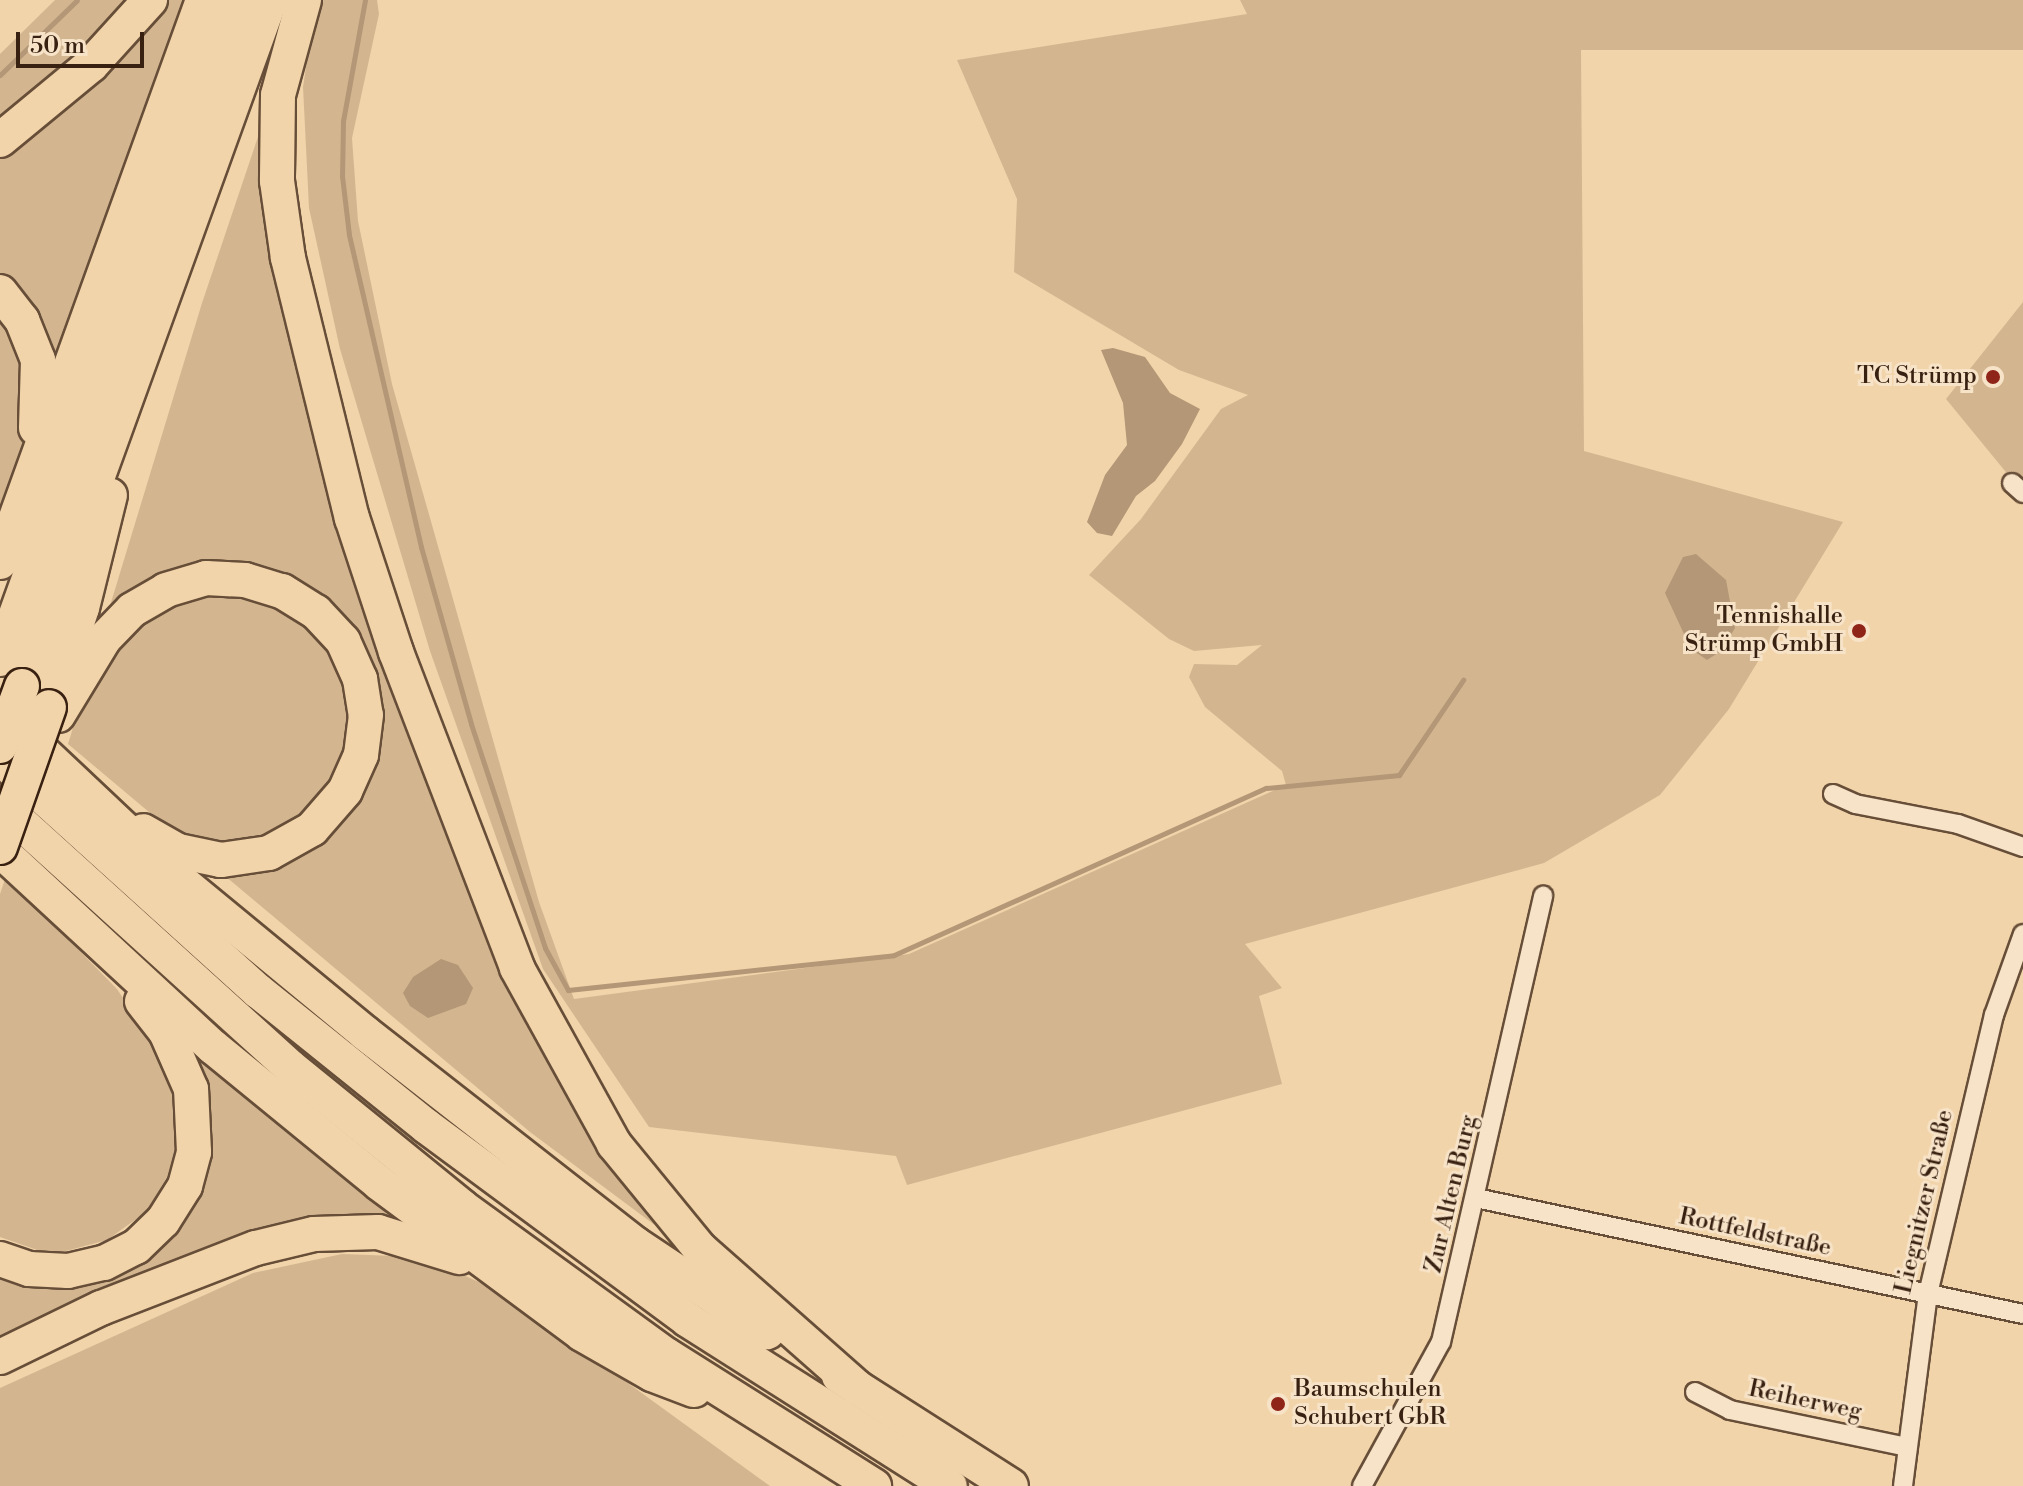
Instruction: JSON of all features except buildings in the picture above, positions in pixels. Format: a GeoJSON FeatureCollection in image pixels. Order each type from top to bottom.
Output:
{"type":"FeatureCollection","features":[{"type":"Feature","properties":{"kind":"highway"},"geometry":{"type":"LineString","coordinates":[[0,140],[91,65],[150,0]]}},
{"type":"Feature","properties":{"kind":"highway"},"geometry":{"type":"LineString","coordinates":[[0,562],[203,0]]}},
{"type":"Feature","properties":{"kind":"highway"},"geometry":{"type":"LineString","coordinates":[[0,659],[237,0]]}},
{"type":"Feature","properties":{"kind":"highway"},"geometry":{"type":"LineString","coordinates":[[0,746],[270,0]]}},
{"type":"Feature","properties":{"kind":"highway"},"geometry":{"type":"LineString","coordinates":[[304,0],[278,95],[276,138],[281,221],[294,287],[320,400],[372,578],[517,968],[614,1144],[699,1248],[858,1388]]}},
{"type":"Feature","properties":{"kind":"highway"},"geometry":{"type":"LineString","coordinates":[[54,711],[168,278]]}},
{"type":"Feature","properties":{"kind":"highway"},"geometry":{"type":"LineString","coordinates":[[0,292],[22,320],[38,360],[39,409],[25,492]]}},
{"type":"Feature","properties":{"kind":"highway"},"geometry":{"type":"LineString","coordinates":[[101,806],[178,851],[221,860],[269,853],[312,829],[345,791],[361,755],[362,691],[343,641],[316,612],[282,591],[245,580],[206,578],[166,590],[132,610],[104,639],[13,766],[0,848],[267,1093],[490,1268],[582,1334],[652,1374],[747,1410]]}},
{"type":"Feature","properties":{"kind":"highway"},"geometry":{"type":"LineString","coordinates":[[0,712],[171,873],[529,1165],[703,1292],[1011,1486]]}},
{"type":"Feature","properties":{"kind":"highway"},"geometry":{"type":"LineString","coordinates":[[13,766],[258,991],[426,1126],[688,1320],[950,1486]]}},
{"type":"Feature","properties":{"kind":"highway"},"geometry":{"type":"LineString","coordinates":[[0,804],[343,1112],[535,1261],[747,1410],[874,1486]]}},
{"type":"Feature","properties":{"kind":"highway"},"geometry":{"type":"LineString","coordinates":[[0,1259],[29,1269],[68,1271],[104,1263],[136,1247],[163,1221],[185,1186],[194,1152],[196,1118],[181,1061],[166,1032],[85,928]]}},
{"type":"Feature","properties":{"kind":"highway"},"geometry":{"type":"LineString","coordinates":[[0,1357],[115,1303],[256,1248],[314,1234],[378,1232],[490,1268]]}},
{"type":"Feature","properties":{"kind":"street"},"geometry":{"type":"LineString","coordinates":[[1833,794],[1855,804],[1958,824],[2023,847]]}},
{"type":"Feature","properties":{"kind":"street","name":"Zur Alten Burg"},"geometry":{"type":"LineString","coordinates":[[1362,1486],[1441,1342],[1543,896]]}},
{"type":"Feature","properties":{"kind":"street","name":"Liegnitzer Straße"},"geometry":{"type":"LineString","coordinates":[[1903,1486],[1928,1294],[1994,1015],[2023,934]]}},
{"type":"Feature","properties":{"kind":"street","name":"Rottfeldstraße"},"geometry":{"type":"LineString","coordinates":[[1476,1198],[2023,1314]]}},
{"type":"Feature","properties":{"kind":"street","name":"Reiherweg"},"geometry":{"type":"LineString","coordinates":[[1695,1392],[1730,1410],[1907,1447]]}},
{"type":"Feature","properties":{"kind":"shaded area"},"geometry":{"type":"Polygon","coordinates":[[[55,0],[135,0],[84,56],[0,124],[0,54],[55,0]]]}},
{"type":"Feature","properties":{"kind":"shaded area"},"geometry":{"type":"Polygon","coordinates":[[[159,0],[191,0],[56,377],[0,280],[0,149],[159,0]]]}},
{"type":"Feature","properties":{"kind":"shaded area"},"geometry":{"type":"Polygon","coordinates":[[[316,0],[377,0],[379,14],[352,138],[358,221],[392,384],[539,902],[574,999],[909,954],[1286,785],[1282,771],[1205,707],[1189,677],[1194,664],[1237,665],[1262,645],[1194,651],[1169,639],[1089,575],[1141,519],[1221,409],[1248,395],[1179,370],[1014,272],[1017,199],[957,60],[1247,14],[1240,0],[2023,0],[2023,50],[1581,50],[1584,451],[1843,522],[1729,709],[1660,795],[1544,863],[1245,944],[1282,988],[1259,996],[1282,1084],[907,1185],[896,1156],[649,1127],[543,969],[430,651],[340,349],[309,208],[303,87],[316,0]]]}},
{"type":"Feature","properties":{"kind":"shaded area"},"geometry":{"type":"Polygon","coordinates":[[[267,110],[307,356],[514,977],[699,1258],[530,1132],[68,744],[202,303],[267,110]]]}},
{"type":"Feature","properties":{"kind":"shaded area","name":"TC Strümp"},"geometry":{"type":"Polygon","coordinates":[[[2023,302],[2023,493],[1946,399],[2023,302]]]}},
{"type":"Feature","properties":{"kind":"shaded area"},"geometry":{"type":"Polygon","coordinates":[[[0,317],[15,341],[24,373],[25,435],[0,517],[0,317]]]}},
{"type":"Feature","properties":{"kind":"shaded area"},"geometry":{"type":"Polygon","coordinates":[[[1113,348],[1145,357],[1170,393],[1200,409],[1182,444],[1155,481],[1136,496],[1112,536],[1097,533],[1087,522],[1105,475],[1127,445],[1123,403],[1101,350],[1113,348]]]}},
{"type":"Feature","properties":{"kind":"shaded area"},"geometry":{"type":"Polygon","coordinates":[[[1696,554],[1726,580],[1735,628],[1721,651],[1707,660],[1691,649],[1665,593],[1683,557],[1696,554]]]}},
{"type":"Feature","properties":{"kind":"shaded area"},"geometry":{"type":"Polygon","coordinates":[[[6,876],[117,989],[162,1057],[181,1122],[170,1172],[146,1212],[107,1240],[66,1251],[40,1251],[0,1237],[0,894],[6,876]]]}},
{"type":"Feature","properties":{"kind":"shaded area"},"geometry":{"type":"Polygon","coordinates":[[[441,959],[458,965],[473,988],[466,1004],[428,1018],[410,1006],[403,993],[413,977],[441,959]]]}},
{"type":"Feature","properties":{"kind":"shaded area"},"geometry":{"type":"Polygon","coordinates":[[[176,1033],[403,1219],[381,1217],[0,1344],[0,1268],[41,1279],[188,1204],[176,1033]]]}},
{"type":"Feature","properties":{"kind":"shaded area"},"geometry":{"type":"Polygon","coordinates":[[[342,1254],[422,1257],[504,1293],[770,1486],[0,1486],[0,1388],[253,1273],[342,1254]]]}},
{"type":"Feature","properties":{"kind":"waterway"},"geometry":{"type":"LineString","coordinates":[[0,75],[77,0]]}},
{"type":"Feature","properties":{"kind":"waterway"},"geometry":{"type":"LineString","coordinates":[[365,0],[343,121],[342,176],[349,235],[421,547],[471,724],[545,948],[568,990],[894,955],[1266,788],[1399,775],[1463,680]]}},
{"type":"Feature","properties":{"kind":"place","name":"TC Strümp"},"geometry":{"type":"Point","coordinates":[1993,377]}},
{"type":"Feature","properties":{"kind":"place","name":"Tennishalle Strümp GmbH"},"geometry":{"type":"Point","coordinates":[1859,631]}},
{"type":"Feature","properties":{"kind":"place","name":"Baumschulen Schubert GbR"},"geometry":{"type":"Point","coordinates":[1278,1404]}}]}
